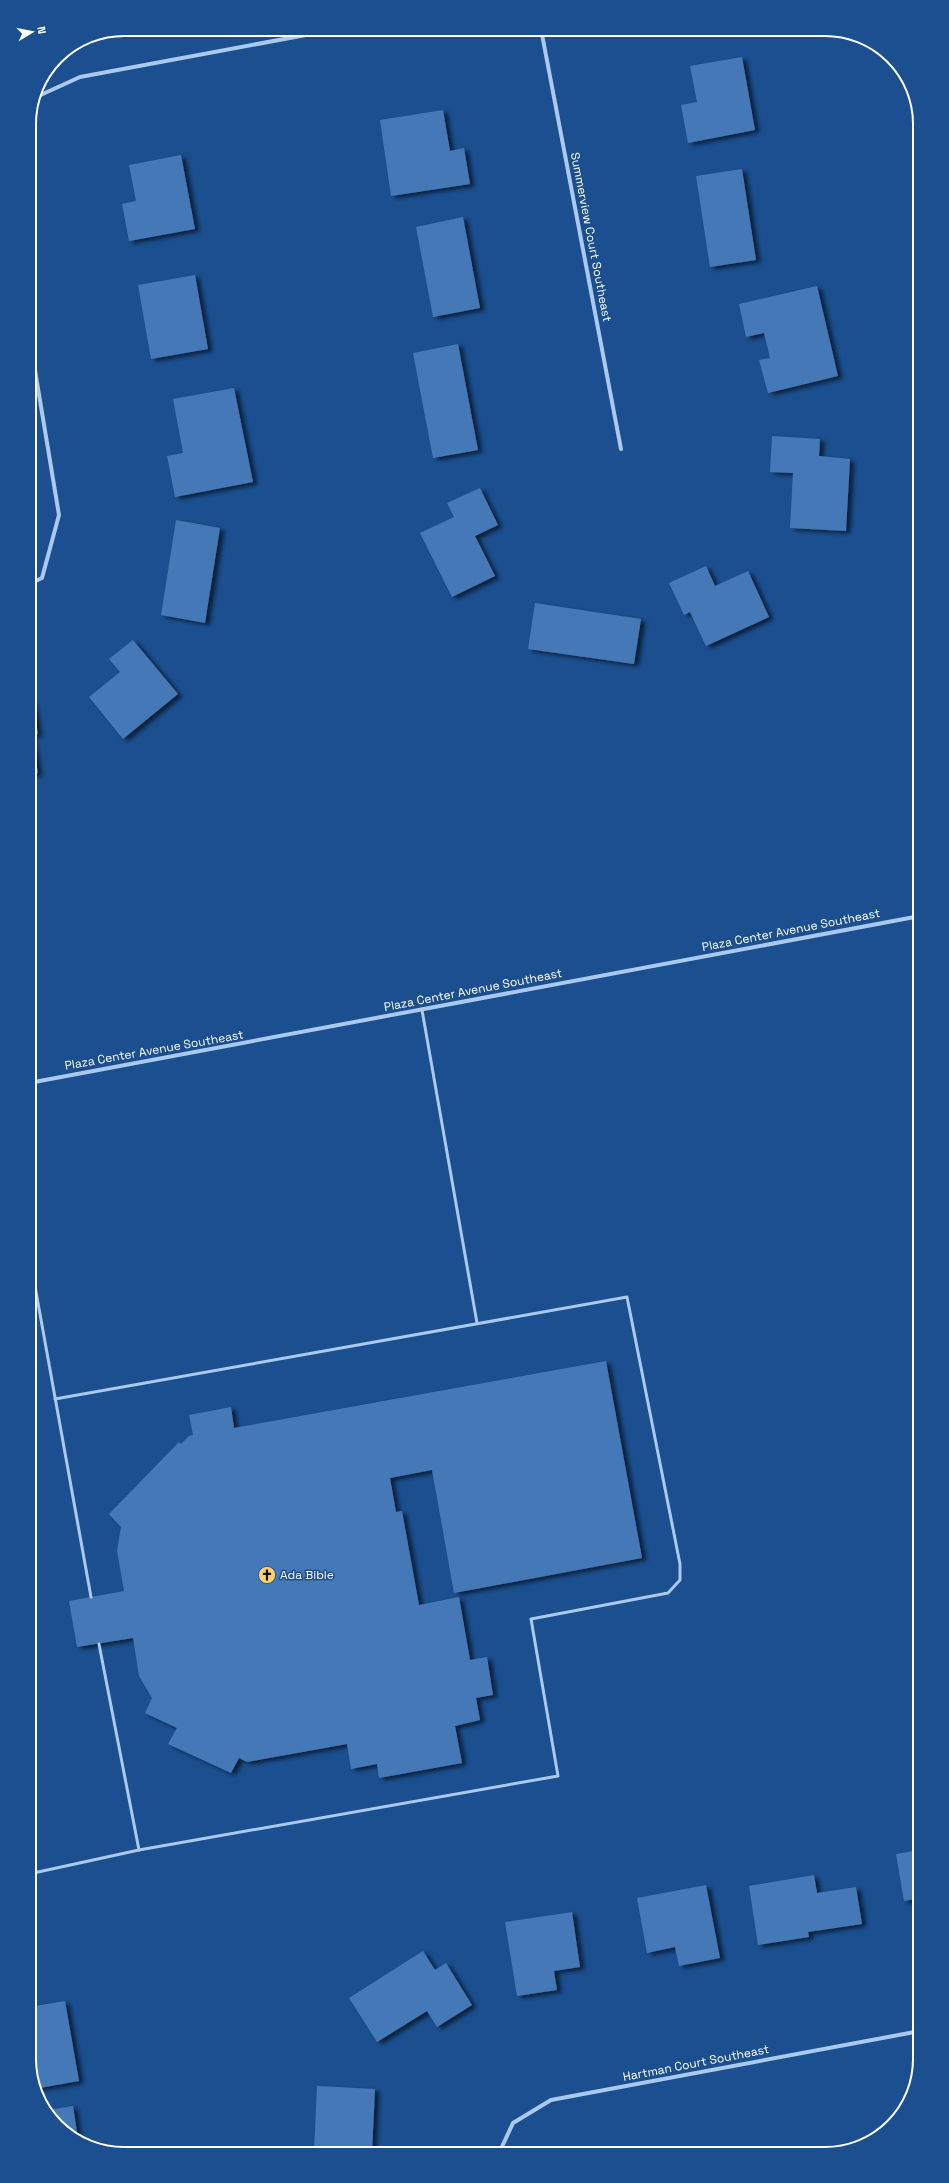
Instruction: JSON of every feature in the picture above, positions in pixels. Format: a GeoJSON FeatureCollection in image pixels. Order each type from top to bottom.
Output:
{"type":"FeatureCollection","features":[{"type":"Feature","properties":{"kind":"street"},"geometry":{"type":"LineString","coordinates":[[41,95],[80,77],[300,36]]}},
{"type":"Feature","properties":{"kind":"street","name":"Summerview Court Southeast"},"geometry":{"type":"LineString","coordinates":[[542,36],[621,449]]}},
{"type":"Feature","properties":{"kind":"street"},"geometry":{"type":"LineString","coordinates":[[36,376],[59,515],[42,578],[36,581]]}},
{"type":"Feature","properties":{"kind":"street","name":"Plaza Center Avenue Southeast"},"geometry":{"type":"LineString","coordinates":[[36,1082],[913,917]]}},
{"type":"Feature","properties":{"kind":"street","name":"Hartman Court Southeast"},"geometry":{"type":"LineString","coordinates":[[502,2147],[513,2123],[551,2100],[913,2032]]}},
{"type":"Feature","properties":{"kind":"lane"},"geometry":{"type":"LineString","coordinates":[[422,1010],[477,1323]]}},
{"type":"Feature","properties":{"kind":"lane"},"geometry":{"type":"LineString","coordinates":[[36,1292],[91,1597]]}},
{"type":"Feature","properties":{"kind":"lane"},"geometry":{"type":"LineString","coordinates":[[36,1872],[139,1850],[558,1776],[530,1619],[668,1593],[680,1580],[680,1564],[626,1297],[55,1399]]}},
{"type":"Feature","properties":{"kind":"lane"},"geometry":{"type":"LineString","coordinates":[[99,1644],[139,1850]]}},
{"type":"Feature","properties":{"kind":"building"},"geometry":{"type":"Polygon","coordinates":[[[742,57],[755,130],[688,143],[681,105],[697,102],[690,66],[742,57]]]}},
{"type":"Feature","properties":{"kind":"building"},"geometry":{"type":"Polygon","coordinates":[[[443,110],[450,151],[464,148],[470,184],[391,196],[380,120],[443,110]]]}},
{"type":"Feature","properties":{"kind":"building"},"geometry":{"type":"Polygon","coordinates":[[[181,155],[195,229],[129,241],[122,204],[136,201],[129,165],[181,155]]]}},
{"type":"Feature","properties":{"kind":"building"},"geometry":{"type":"Polygon","coordinates":[[[742,169],[756,260],[710,267],[696,176],[742,169]]]}},
{"type":"Feature","properties":{"kind":"building"},"geometry":{"type":"Polygon","coordinates":[[[463,217],[480,308],[433,317],[416,227],[463,217]]]}},
{"type":"Feature","properties":{"kind":"building"},"geometry":{"type":"Polygon","coordinates":[[[195,275],[208,349],[151,359],[138,285],[195,275]]]}},
{"type":"Feature","properties":{"kind":"building"},"geometry":{"type":"Polygon","coordinates":[[[817,286],[838,376],[768,393],[759,360],[770,358],[764,333],[746,337],[739,304],[817,286]]]}},
{"type":"Feature","properties":{"kind":"building"},"geometry":{"type":"Polygon","coordinates":[[[458,344],[478,450],[433,458],[413,353],[458,344]]]}},
{"type":"Feature","properties":{"kind":"building"},"geometry":{"type":"Polygon","coordinates":[[[234,388],[253,482],[175,497],[167,456],[183,453],[173,399],[234,388]]]}},
{"type":"Feature","properties":{"kind":"building"},"geometry":{"type":"Polygon","coordinates":[[[772,436],[820,439],[819,456],[850,459],[846,531],[790,528],[793,473],[770,472],[772,436]]]}},
{"type":"Feature","properties":{"kind":"building"},"geometry":{"type":"Polygon","coordinates":[[[480,488],[498,525],[475,536],[495,576],[452,597],[420,533],[454,517],[447,503],[480,488]]]}},
{"type":"Feature","properties":{"kind":"building"},"geometry":{"type":"Polygon","coordinates":[[[176,520],[220,528],[205,623],[161,615],[176,520]]]}},
{"type":"Feature","properties":{"kind":"building"},"geometry":{"type":"Polygon","coordinates":[[[706,566],[715,586],[748,571],[769,617],[706,646],[690,612],[684,615],[669,583],[706,566]]]}},
{"type":"Feature","properties":{"kind":"building"},"geometry":{"type":"Polygon","coordinates":[[[535,603],[641,619],[634,664],[528,649],[535,603]]]}},
{"type":"Feature","properties":{"kind":"building"},"geometry":{"type":"Polygon","coordinates":[[[133,640],[178,694],[123,739],[89,697],[120,672],[109,659],[133,640]]]}},
{"type":"Feature","properties":{"kind":"building"},"geometry":{"type":"Polygon","coordinates":[[[36,723],[38,734],[36,734],[36,723]]]}},
{"type":"Feature","properties":{"kind":"building"},"geometry":{"type":"Polygon","coordinates":[[[36,762],[38,773],[36,773],[36,762]]]}},
{"type":"Feature","properties":{"kind":"building","name":"Ada Bible"},"geometry":{"type":"Polygon","coordinates":[[[606,1361],[642,1558],[454,1593],[432,1470],[390,1478],[396,1512],[402,1511],[419,1605],[459,1597],[470,1660],[487,1657],[493,1695],[476,1698],[480,1720],[455,1726],[462,1763],[379,1778],[377,1764],[351,1769],[347,1744],[247,1762],[239,1758],[231,1773],[168,1744],[177,1728],[145,1713],[152,1698],[139,1676],[133,1638],[77,1647],[69,1601],[124,1591],[117,1551],[121,1527],[109,1514],[179,1442],[181,1444],[189,1436],[193,1435],[189,1415],[231,1407],[234,1428],[606,1361]]]}},
{"type":"Feature","properties":{"kind":"building"},"geometry":{"type":"Polygon","coordinates":[[[913,1851],[913,1899],[904,1901],[896,1854],[913,1851]]]}},
{"type":"Feature","properties":{"kind":"building"},"geometry":{"type":"Polygon","coordinates":[[[814,1875],[817,1893],[856,1887],[862,1924],[808,1932],[809,1937],[758,1945],[749,1886],[814,1875]]]}},
{"type":"Feature","properties":{"kind":"building"},"geometry":{"type":"Polygon","coordinates":[[[706,1885],[720,1958],[679,1966],[675,1947],[647,1953],[637,1898],[706,1885]]]}},
{"type":"Feature","properties":{"kind":"building"},"geometry":{"type":"Polygon","coordinates":[[[572,1912],[580,1967],[554,1971],[557,1990],[517,1996],[505,1922],[572,1912]]]}},
{"type":"Feature","properties":{"kind":"building"},"geometry":{"type":"Polygon","coordinates":[[[423,1951],[435,1970],[446,1963],[472,2005],[437,2027],[427,2011],[377,2042],[349,1998],[423,1951]]]}},
{"type":"Feature","properties":{"kind":"building"},"geometry":{"type":"Polygon","coordinates":[[[65,2001],[79,2081],[41,2088],[36,2059],[36,2006],[65,2001]]]}},
{"type":"Feature","properties":{"kind":"building"},"geometry":{"type":"Polygon","coordinates":[[[317,2086],[375,2089],[372,2147],[314,2147],[317,2086]]]}},
{"type":"Feature","properties":{"kind":"building"},"geometry":{"type":"Polygon","coordinates":[[[73,2106],[77,2133],[70,2129],[52,2109],[73,2106]]]}},
{"type":"Feature","properties":{"kind":"place","name":"Ada Bible"},"geometry":{"type":"Point","coordinates":[267,1575]}}]}
